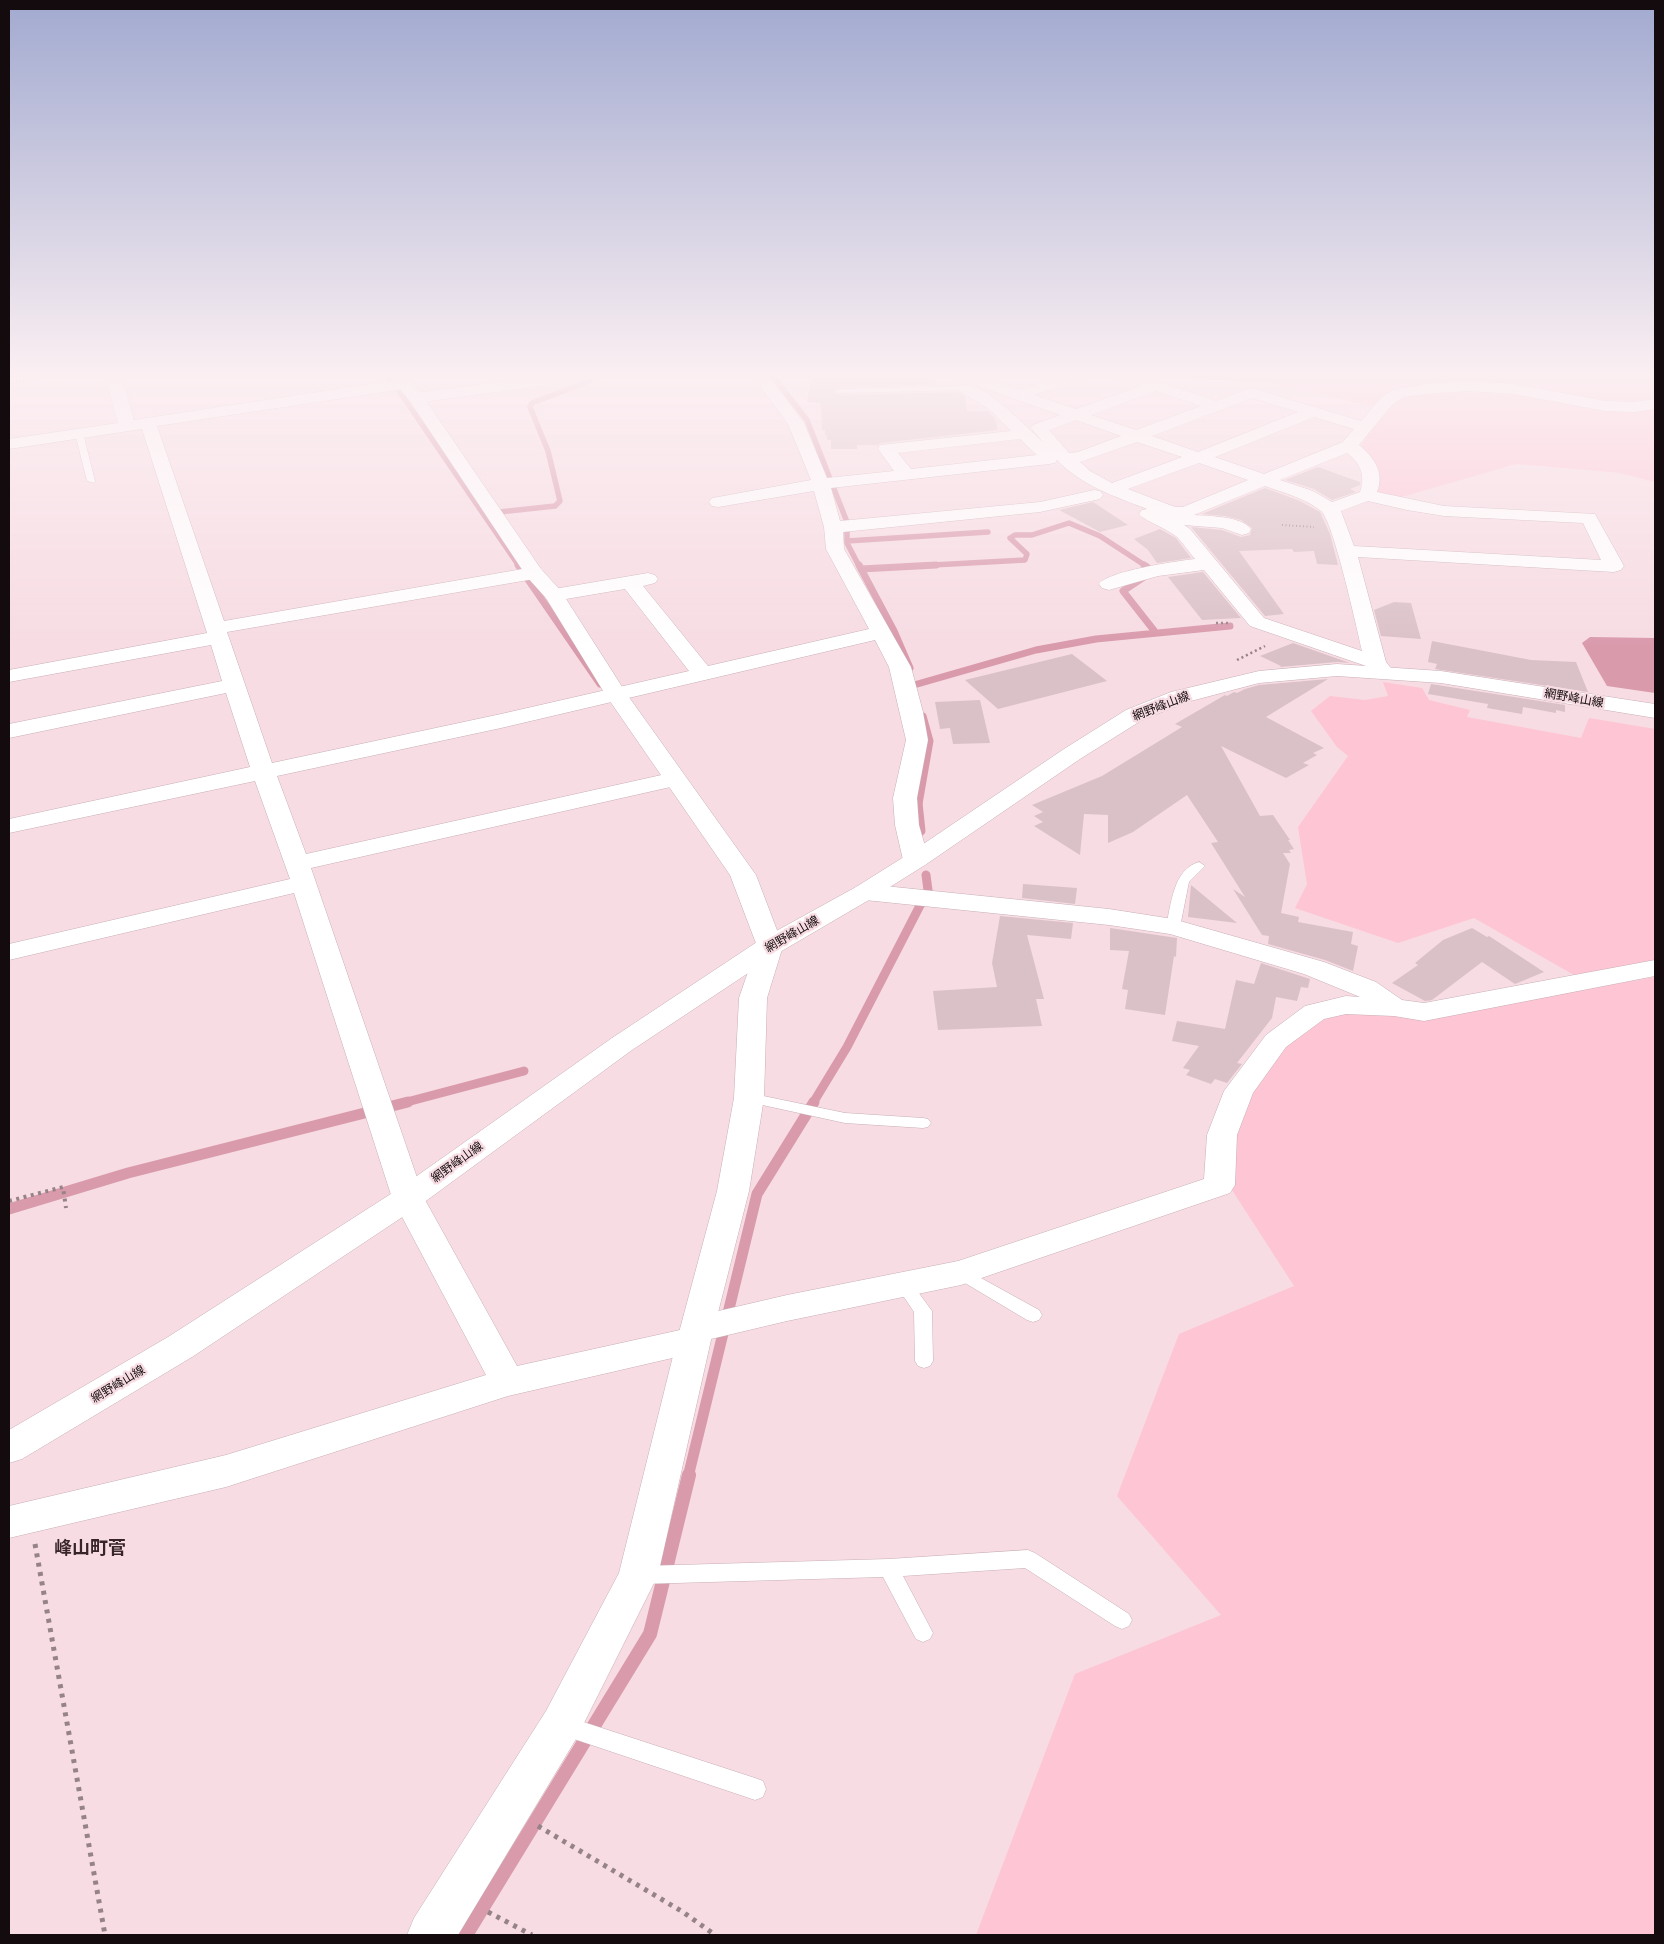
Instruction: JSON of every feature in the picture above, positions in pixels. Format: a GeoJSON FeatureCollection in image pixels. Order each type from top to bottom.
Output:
{"type":"FeatureCollection","features":[{"type":"Feature","properties":{"kind":"street"},"geometry":{"type":"LineString","coordinates":[[162,466],[263,772],[300,874],[408,1198],[508,1382]]}},
{"type":"Feature","properties":{"kind":"street"},"geometry":{"type":"LineString","coordinates":[[431,1935],[561,1725],[638,1575],[733,1191],[749,1098],[753,998],[770,946],[743,875],[616,694],[554,595],[534,573],[460,466]]}},
{"type":"Feature","properties":{"kind":"street"},"geometry":{"type":"LineString","coordinates":[[814,466],[821,484],[833,527],[835,549],[900,667],[912,712],[917,740],[905,798],[907,825],[916,860]]}},
{"type":"Feature","properties":{"kind":"street"},"geometry":{"type":"LineString","coordinates":[[899,466],[906,474]]}},
{"type":"Feature","properties":{"kind":"street"},"geometry":{"type":"LineString","coordinates":[[718,502],[821,484],[984,466]]}},
{"type":"Feature","properties":{"kind":"street"},"geometry":{"type":"LineString","coordinates":[[1062,466],[1072,482],[1173,512],[1184,512],[1300,466]]}},
{"type":"Feature","properties":{"kind":"street"},"geometry":{"type":"LineString","coordinates":[[833,527],[1040,507],[1102,492],[1176,466]]}},
{"type":"Feature","properties":{"kind":"street"},"geometry":{"type":"LineString","coordinates":[[1225,466],[1307,495],[1330,509],[1347,551],[1379,667]]}},
{"type":"Feature","properties":{"kind":"street"},"geometry":{"type":"LineString","coordinates":[[1367,495],[1372,485],[1372,476],[1368,466]]}},
{"type":"Feature","properties":{"kind":"street"},"geometry":{"type":"LineString","coordinates":[[1102,492],[1162,518],[1183,533],[1257,622],[1288,634],[1333,647],[1379,667]]}},
{"type":"Feature","properties":{"kind":"street"},"geometry":{"type":"LineString","coordinates":[[1330,509],[1367,495],[1407,505],[1444,511],[1589,518],[1614,566],[1347,551]]}},
{"type":"Feature","properties":{"kind":"street"},"geometry":{"type":"LineString","coordinates":[[1162,518],[1225,523],[1242,529]]}},
{"type":"Feature","properties":{"kind":"street"},"geometry":{"type":"LineString","coordinates":[[1109,584],[1145,572],[1174,566],[1208,564]]}},
{"type":"Feature","properties":{"kind":"street"},"geometry":{"type":"LineString","coordinates":[[9,676],[218,633],[534,573]]}},
{"type":"Feature","properties":{"kind":"street"},"geometry":{"type":"LineString","coordinates":[[554,595],[652,579]]}},
{"type":"Feature","properties":{"kind":"street"},"geometry":{"type":"LineString","coordinates":[[631,583],[703,674]]}},
{"type":"Feature","properties":{"kind":"street"},"geometry":{"type":"LineString","coordinates":[[9,826],[491,723],[882,632]]}},
{"type":"Feature","properties":{"kind":"street","name":"網野峰山線"},"geometry":{"type":"LineString","coordinates":[[9,1448],[180,1347],[408,1198],[622,1044],[770,946],[865,892],[916,860],[1072,754],[1134,715],[1179,698],[1259,677],[1379,667],[1655,711]]}},
{"type":"Feature","properties":{"kind":"street"},"geometry":{"type":"LineString","coordinates":[[9,731],[235,685]]}},
{"type":"Feature","properties":{"kind":"street"},"geometry":{"type":"LineString","coordinates":[[9,952],[300,874],[676,779]]}},
{"type":"Feature","properties":{"kind":"street"},"geometry":{"type":"LineString","coordinates":[[865,892],[1110,917],[1173,927],[1314,968],[1366,988],[1394,1007]]}},
{"type":"Feature","properties":{"kind":"street"},"geometry":{"type":"LineString","coordinates":[[20,1520],[226,1471],[508,1382],[696,1335],[787,1308],[961,1273],[1219,1185],[1222,1135],[1240,1091],[1276,1041],[1315,1012],[1346,1005],[1394,1007],[1424,1012],[1655,968]]}},
{"type":"Feature","properties":{"kind":"lane"},"geometry":{"type":"LineString","coordinates":[[86,466],[90,482]]}},
{"type":"Feature","properties":{"kind":"lane"},"geometry":{"type":"LineString","coordinates":[[1173,927],[1183,881],[1199,866]]}},
{"type":"Feature","properties":{"kind":"lane"},"geometry":{"type":"LineString","coordinates":[[749,1098],[845,1118],[922,1123]]}},
{"type":"Feature","properties":{"kind":"lane"},"geometry":{"type":"LineString","coordinates":[[961,1273],[1033,1314]]}},
{"type":"Feature","properties":{"kind":"lane"},"geometry":{"type":"LineString","coordinates":[[904,1285],[923,1311],[924,1361]]}},
{"type":"Feature","properties":{"kind":"lane"},"geometry":{"type":"LineString","coordinates":[[638,1575],[889,1568],[1028,1559],[1122,1620]]}},
{"type":"Feature","properties":{"kind":"lane"},"geometry":{"type":"LineString","coordinates":[[889,1568],[923,1632]]}},
{"type":"Feature","properties":{"kind":"lane"},"geometry":{"type":"LineString","coordinates":[[561,1725],[755,1789]]}},
{"type":"Feature","properties":{"kind":"path"},"geometry":{"type":"LineString","coordinates":[[1282,525],[1338,528]]}},
{"type":"Feature","properties":{"kind":"path"},"geometry":{"type":"LineString","coordinates":[[9,1201],[63,1187],[66,1208]]}},
{"type":"Feature","properties":{"kind":"path"},"geometry":{"type":"LineString","coordinates":[[20,1520],[105,1935]]}},
{"type":"Feature","properties":{"kind":"path"},"geometry":{"type":"LineString","coordinates":[[510,1809],[683,1912],[715,1935]]}},
{"type":"Feature","properties":{"kind":"path"},"geometry":{"type":"LineString","coordinates":[[456,1894],[532,1935]]}},
{"type":"Feature","properties":{"kind":"shaded area"},"geometry":{"type":"Polygon","coordinates":[[[1510,466],[1398,498],[1376,492],[1378,478],[1376,467],[1510,466]]]}},
{"type":"Feature","properties":{"kind":"shaded area"},"geometry":{"type":"Polygon","coordinates":[[[1536,466],[1655,466],[1655,482],[1620,473],[1536,466]]]}},
{"type":"Feature","properties":{"kind":"shaded area"},"geometry":{"type":"Polygon","coordinates":[[[1590,637],[1655,638],[1655,693],[1607,686],[1582,643],[1590,637]]]}},
{"type":"Feature","properties":{"kind":"shaded area"},"geometry":{"type":"Polygon","coordinates":[[[1383,682],[1422,688],[1429,700],[1470,710],[1467,717],[1581,738],[1589,718],[1655,729],[1655,962],[1574,975],[1474,918],[1398,943],[1295,908],[1307,884],[1298,827],[1348,756],[1337,747],[1311,711],[1330,696],[1365,700],[1388,696],[1383,682]]]}},
{"type":"Feature","properties":{"kind":"shaded area"},"geometry":{"type":"Polygon","coordinates":[[[1655,977],[1655,1935],[976,1935],[1075,1674],[1221,1615],[1117,1496],[1179,1334],[1294,1286],[1232,1190],[1232,1136],[1246,1095],[1283,1045],[1324,1019],[1349,1013],[1505,1003],[1655,977]]]}},
{"type":"Feature","properties":{"kind":"building"},"geometry":{"type":"Polygon","coordinates":[[[1318,467],[1360,482],[1360,485],[1350,489],[1356,492],[1332,500],[1314,489],[1285,480],[1318,467]]]}},
{"type":"Feature","properties":{"kind":"building"},"geometry":{"type":"Polygon","coordinates":[[[1265,488],[1300,501],[1320,512],[1330,534],[1338,565],[1317,564],[1314,551],[1294,552],[1292,549],[1239,551],[1284,614],[1265,616],[1191,527],[1222,530],[1241,537],[1250,535],[1252,528],[1241,520],[1225,516],[1202,514],[1265,488]]]}},
{"type":"Feature","properties":{"kind":"building"},"geometry":{"type":"Polygon","coordinates":[[[1093,502],[1128,525],[1100,532],[1059,510],[1093,502]]]}},
{"type":"Feature","properties":{"kind":"building"},"geometry":{"type":"Polygon","coordinates":[[[1160,529],[1176,538],[1191,558],[1157,563],[1148,550],[1134,539],[1160,529]]]}},
{"type":"Feature","properties":{"kind":"building"},"geometry":{"type":"Polygon","coordinates":[[[1203,572],[1241,618],[1202,620],[1168,577],[1203,572]]]}},
{"type":"Feature","properties":{"kind":"building"},"geometry":{"type":"Polygon","coordinates":[[[1394,602],[1411,603],[1421,639],[1381,636],[1374,610],[1394,602]]]}},
{"type":"Feature","properties":{"kind":"building"},"geometry":{"type":"Polygon","coordinates":[[[1432,641],[1531,660],[1576,662],[1588,692],[1435,669],[1437,664],[1428,662],[1432,641]]]}},
{"type":"Feature","properties":{"kind":"building"},"geometry":{"type":"Polygon","coordinates":[[[1293,643],[1350,663],[1337,662],[1280,667],[1260,656],[1293,643]]]}},
{"type":"Feature","properties":{"kind":"building"},"geometry":{"type":"Polygon","coordinates":[[[1072,654],[1107,681],[998,709],[965,680],[1072,654]]]}},
{"type":"Feature","properties":{"kind":"building"},"geometry":{"type":"Polygon","coordinates":[[[1328,679],[1266,717],[1324,748],[1313,753],[1317,755],[1303,763],[1309,765],[1286,778],[1221,746],[1260,816],[1273,815],[1294,849],[1289,850],[1291,853],[1283,853],[1290,864],[1281,913],[1299,917],[1298,922],[1353,932],[1351,944],[1358,946],[1353,971],[1325,960],[1268,944],[1269,936],[1262,935],[1233,889],[1245,897],[1211,843],[1218,842],[1187,795],[1133,832],[1108,843],[1108,815],[1084,814],[1080,855],[1034,826],[1043,822],[1034,816],[1043,812],[1032,805],[1102,776],[1182,727],[1175,724],[1225,695],[1227,696],[1234,692],[1237,693],[1259,685],[1328,679]]]}},
{"type":"Feature","properties":{"kind":"building"},"geometry":{"type":"Polygon","coordinates":[[[1431,684],[1565,705],[1565,712],[1556,710],[1556,713],[1523,707],[1522,714],[1487,708],[1488,704],[1428,694],[1431,684]]]}},
{"type":"Feature","properties":{"kind":"building"},"geometry":{"type":"Polygon","coordinates":[[[980,700],[990,743],[953,744],[950,728],[940,729],[935,702],[980,700]]]}},
{"type":"Feature","properties":{"kind":"building"},"geometry":{"type":"Polygon","coordinates":[[[1023,884],[1077,888],[1075,904],[1022,898],[1023,884]]]}},
{"type":"Feature","properties":{"kind":"building"},"geometry":{"type":"Polygon","coordinates":[[[1191,885],[1237,923],[1188,917],[1191,885]]]}},
{"type":"Feature","properties":{"kind":"building"},"geometry":{"type":"Polygon","coordinates":[[[1000,916],[1073,923],[1071,939],[1027,935],[1044,999],[1036,999],[1042,1026],[938,1030],[933,991],[997,987],[992,963],[1000,916]]]}},
{"type":"Feature","properties":{"kind":"building"},"geometry":{"type":"Polygon","coordinates":[[[1110,928],[1177,938],[1176,957],[1174,956],[1165,1015],[1125,1009],[1128,990],[1122,989],[1129,951],[1110,950],[1110,928]]]}},
{"type":"Feature","properties":{"kind":"building"},"geometry":{"type":"Polygon","coordinates":[[[1472,928],[1487,937],[1489,936],[1544,972],[1515,984],[1482,962],[1432,1000],[1425,1001],[1392,983],[1418,965],[1415,963],[1443,940],[1472,928]]]}},
{"type":"Feature","properties":{"kind":"building"},"geometry":{"type":"Polygon","coordinates":[[[1261,963],[1310,979],[1308,988],[1301,987],[1297,1001],[1276,997],[1272,1018],[1237,1063],[1242,1064],[1227,1083],[1215,1079],[1211,1084],[1186,1075],[1190,1070],[1183,1068],[1199,1046],[1172,1041],[1177,1021],[1225,1029],[1236,980],[1254,984],[1261,963]]]}},
{"type":"Feature","properties":{"kind":"waterway"},"geometry":{"type":"LineString","coordinates":[[450,466],[519,566]]}},
{"type":"Feature","properties":{"kind":"waterway"},"geometry":{"type":"LineString","coordinates":[[490,513],[555,506],[560,501],[552,466]]}},
{"type":"Feature","properties":{"kind":"waterway"},"geometry":{"type":"LineString","coordinates":[[825,466],[847,522],[847,541]]}},
{"type":"Feature","properties":{"kind":"waterway"},"geometry":{"type":"LineString","coordinates":[[914,566],[1025,560],[1027,554],[1010,538],[1015,535],[1032,535],[1069,523],[1100,536],[1146,566]]}},
{"type":"Feature","properties":{"kind":"waterway"},"geometry":{"type":"LineString","coordinates":[[847,541],[988,532]]}},
{"type":"Feature","properties":{"kind":"waterway"},"geometry":{"type":"LineString","coordinates":[[847,541],[859,566]]}},
{"type":"Feature","properties":{"kind":"waterway"},"geometry":{"type":"LineString","coordinates":[[518,565],[600,684]]}},
{"type":"Feature","properties":{"kind":"waterway"},"geometry":{"type":"LineString","coordinates":[[859,565],[861,569]]}},
{"type":"Feature","properties":{"kind":"waterway"},"geometry":{"type":"LineString","coordinates":[[861,569],[936,565]]}},
{"type":"Feature","properties":{"kind":"waterway"},"geometry":{"type":"LineString","coordinates":[[861,569],[894,631],[910,668]]}},
{"type":"Feature","properties":{"kind":"waterway"},"geometry":{"type":"LineString","coordinates":[[1144,577],[1123,591],[1156,633]]}},
{"type":"Feature","properties":{"kind":"waterway"},"geometry":{"type":"LineString","coordinates":[[914,685],[1036,650],[1096,639],[1230,626]]}},
{"type":"Feature","properties":{"kind":"waterway"},"geometry":{"type":"LineString","coordinates":[[919,804],[930,741],[923,716]]}},
{"type":"Feature","properties":{"kind":"waterway"},"geometry":{"type":"LineString","coordinates":[[918,803],[921,831]]}},
{"type":"Feature","properties":{"kind":"waterway"},"geometry":{"type":"LineString","coordinates":[[813,1103],[847,1047],[928,890],[926,875]]}},
{"type":"Feature","properties":{"kind":"waterway"},"geometry":{"type":"LineString","coordinates":[[403,1103],[524,1071]]}},
{"type":"Feature","properties":{"kind":"waterway"},"geometry":{"type":"LineString","coordinates":[[9,1209],[128,1173],[408,1102]]}},
{"type":"Feature","properties":{"kind":"waterway"},"geometry":{"type":"LineString","coordinates":[[688,1477],[757,1194],[814,1102]]}},
{"type":"Feature","properties":{"kind":"waterway"},"geometry":{"type":"LineString","coordinates":[[466,1935],[650,1634],[689,1475]]}},
{"type":"Feature","properties":{"kind":"district","name":"峰山町菅"},"geometry":{"type":"Point","coordinates":[90,1548]}}]}
